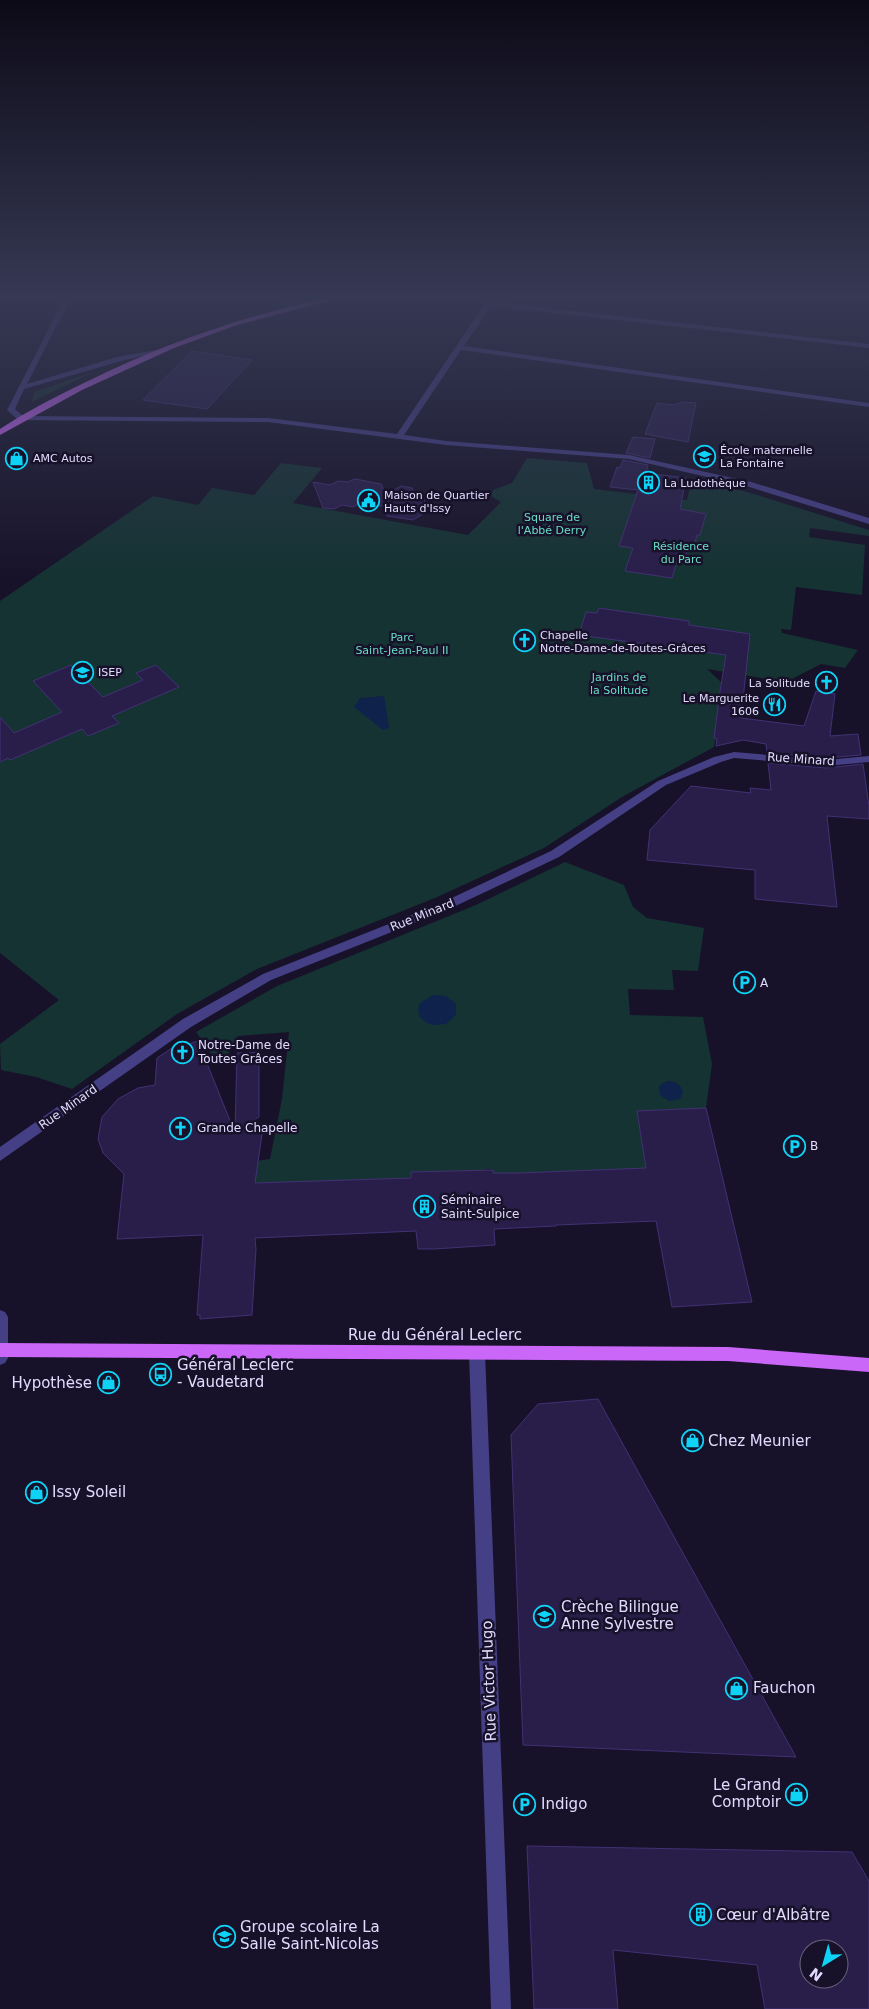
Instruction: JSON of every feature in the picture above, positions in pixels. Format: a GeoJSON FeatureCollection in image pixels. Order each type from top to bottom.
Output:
{"type":"FeatureCollection","features":[{"type":"Feature","properties":{"kind":"main road"},"geometry":{"type":"LineString","coordinates":[[0,433],[21,418],[70,393]]}},
{"type":"Feature","properties":{"kind":"main road","name":"Rue du Général Leclerc"},"geometry":{"type":"LineString","coordinates":[[0,1353],[477,1352],[728,1354],[869,1366]]}},
{"type":"Feature","properties":{"kind":"street"},"geometry":{"type":"LineString","coordinates":[[19,393],[12,410],[21,418],[268,420],[446,443],[629,457],[748,484],[869,521]]}},
{"type":"Feature","properties":{"kind":"street"},"geometry":{"type":"LineString","coordinates":[[399,438],[430,393]]}},
{"type":"Feature","properties":{"kind":"street"},"geometry":{"type":"LineString","coordinates":[[781,393],[869,405]]}},
{"type":"Feature","properties":{"kind":"street","name":"Rue Minard"},"geometry":{"type":"LineString","coordinates":[[0,1155],[187,1023],[267,977],[444,908],[555,854],[662,783],[718,759],[734,755],[826,763],[869,759]]}},
{"type":"Feature","properties":{"kind":"street"},"geometry":{"type":"LineString","coordinates":[[0,1317],[0,1353]]}},
{"type":"Feature","properties":{"kind":"street","name":"Rue Victor Hugo"},"geometry":{"type":"LineString","coordinates":[[477,1352],[501,2009]]}},
{"type":"Feature","properties":{"kind":"green space"},"geometry":{"type":"Polygon","coordinates":[[[34,393],[51,393],[32,402],[34,393]]]}},
{"type":"Feature","properties":{"kind":"green space"},"geometry":{"type":"Polygon","coordinates":[[[527,458],[587,463],[594,489],[687,500],[692,478],[751,493],[869,530],[869,536],[810,528],[809,537],[865,545],[862,595],[796,587],[791,630],[781,629],[782,633],[858,650],[845,668],[821,664],[786,682],[707,669],[721,682],[720,690],[724,691],[714,747],[622,797],[544,848],[435,898],[257,969],[177,1014],[72,1089],[36,1077],[1,1070],[0,1044],[59,1000],[0,953],[0,601],[153,496],[198,505],[212,488],[254,495],[281,463],[322,468],[293,503],[468,535],[501,502],[491,496],[493,490],[512,483],[527,458]]]}},
{"type":"Feature","properties":{"kind":"green space"},"geometry":{"type":"Polygon","coordinates":[[[565,862],[624,885],[633,907],[647,918],[704,928],[698,971],[672,970],[674,990],[628,989],[630,1015],[703,1017],[712,1064],[706,1108],[637,1111],[647,1174],[602,1170],[493,1174],[492,1169],[409,1177],[409,1179],[400,1180],[396,1178],[396,1180],[342,1180],[341,1182],[239,1190],[240,1163],[270,1159],[282,1099],[289,1032],[238,1036],[222,1065],[211,1054],[196,1032],[277,986],[476,905],[565,862]]]}},
{"type":"Feature","properties":{"kind":"water"},"geometry":{"type":"Polygon","coordinates":[[[384,696],[389,728],[383,730],[354,707],[360,698],[384,696]]]}},
{"type":"Feature","properties":{"kind":"water"},"geometry":{"type":"Polygon","coordinates":[[[433,995],[446,996],[456,1004],[456,1015],[446,1024],[429,1024],[420,1017],[418,1011],[420,1003],[433,995]]]}},
{"type":"Feature","properties":{"kind":"water"},"geometry":{"type":"Polygon","coordinates":[[[668,1081],[680,1086],[683,1093],[680,1099],[669,1101],[660,1095],[659,1087],[668,1081]]]}},
{"type":"Feature","properties":{"kind":"building"},"geometry":{"type":"Polygon","coordinates":[[[150,393],[222,393],[207,409],[143,400],[150,393]]]}},
{"type":"Feature","properties":{"kind":"building"},"geometry":{"type":"Polygon","coordinates":[[[683,402],[696,403],[688,442],[645,434],[657,403],[673,405],[683,402]]]}},
{"type":"Feature","properties":{"kind":"building"},"geometry":{"type":"Polygon","coordinates":[[[633,437],[655,439],[650,458],[626,453],[633,437]]]}},
{"type":"Feature","properties":{"kind":"building"},"geometry":{"type":"Polygon","coordinates":[[[623,460],[648,465],[646,473],[686,478],[680,509],[706,514],[700,535],[697,535],[694,546],[689,545],[686,556],[679,555],[672,578],[625,571],[633,548],[619,546],[638,490],[610,487],[617,467],[620,468],[623,460]]]}},
{"type":"Feature","properties":{"kind":"building","name":"Maison de Quartier Hauts d'Issy"},"geometry":{"type":"Polygon","coordinates":[[[355,479],[381,484],[386,495],[401,486],[412,488],[414,493],[422,494],[428,511],[413,520],[387,516],[383,506],[361,503],[353,507],[342,505],[334,509],[323,508],[313,482],[330,485],[338,481],[347,482],[355,479]]]}},
{"type":"Feature","properties":{"kind":"building"},"geometry":{"type":"Polygon","coordinates":[[[599,608],[689,621],[689,625],[750,634],[741,718],[804,726],[816,691],[835,694],[830,736],[858,734],[861,755],[826,758],[767,753],[766,744],[743,740],[716,746],[717,739],[714,738],[726,655],[579,635],[586,612],[597,613],[599,608]]]}},
{"type":"Feature","properties":{"kind":"building","name":"ISEP"},"geometry":{"type":"Polygon","coordinates":[[[71,665],[103,697],[143,680],[136,673],[156,665],[179,687],[112,716],[119,723],[88,736],[82,729],[10,760],[8,758],[0,762],[0,717],[14,733],[62,712],[33,681],[71,665]]]}},
{"type":"Feature","properties":{"kind":"building"},"geometry":{"type":"Polygon","coordinates":[[[768,763],[826,768],[863,764],[869,819],[827,816],[837,907],[755,899],[755,870],[647,860],[650,830],[691,786],[751,793],[750,788],[771,790],[768,763]]]}},
{"type":"Feature","properties":{"kind":"building","name":"Séminaire Saint-Sulpice"},"geometry":{"type":"Polygon","coordinates":[[[198,1041],[235,1133],[237,1053],[259,1052],[259,1117],[249,1123],[262,1134],[255,1183],[411,1178],[411,1172],[493,1170],[493,1173],[520,1173],[646,1168],[637,1111],[706,1108],[752,1302],[672,1307],[656,1221],[494,1229],[495,1245],[434,1249],[418,1249],[416,1231],[255,1238],[252,1315],[200,1319],[200,1315],[197,1315],[203,1235],[117,1239],[124,1174],[103,1153],[98,1139],[102,1117],[118,1099],[138,1088],[155,1085],[157,1058],[178,1044],[182,1046],[198,1041]]]}},
{"type":"Feature","properties":{"kind":"building"},"geometry":{"type":"Polygon","coordinates":[[[598,1399],[796,1757],[523,1745],[511,1435],[538,1404],[598,1399]]]}},
{"type":"Feature","properties":{"kind":"building","name":"Cœur d'Albâtre"},"geometry":{"type":"Polygon","coordinates":[[[527,1846],[852,1852],[869,1881],[869,2009],[765,2009],[757,1965],[613,1950],[618,2009],[534,2009],[527,1846]]]}},
{"type":"Feature","properties":{"kind":"place","name":"École maternelle La Fontaine"},"geometry":{"type":"Point","coordinates":[704,456]}},
{"type":"Feature","properties":{"kind":"place","name":"AMC Autos"},"geometry":{"type":"Point","coordinates":[17,458]}},
{"type":"Feature","properties":{"kind":"place","name":"La Ludothèque"},"geometry":{"type":"Point","coordinates":[648,483]}},
{"type":"Feature","properties":{"kind":"place","name":"Maison de Quartier Hauts d'Issy"},"geometry":{"type":"Point","coordinates":[368,501]}},
{"type":"Feature","properties":{"kind":"place","name":"Chapelle Notre-Dame-de-Toutes-Grâces"},"geometry":{"type":"Point","coordinates":[524,641]}},
{"type":"Feature","properties":{"kind":"place","name":"ISEP"},"geometry":{"type":"Point","coordinates":[82,672]}},
{"type":"Feature","properties":{"kind":"place","name":"La Solitude"},"geometry":{"type":"Point","coordinates":[826,683]}},
{"type":"Feature","properties":{"kind":"place","name":"Le Marguerite 1606"},"geometry":{"type":"Point","coordinates":[775,704]}},
{"type":"Feature","properties":{"kind":"place","name":"A"},"geometry":{"type":"Point","coordinates":[744,983]}},
{"type":"Feature","properties":{"kind":"place","name":"Notre-Dame de Toutes Grâces"},"geometry":{"type":"Point","coordinates":[182,1052]}},
{"type":"Feature","properties":{"kind":"place","name":"Grande Chapelle"},"geometry":{"type":"Point","coordinates":[181,1128]}},
{"type":"Feature","properties":{"kind":"place","name":"B"},"geometry":{"type":"Point","coordinates":[794,1146]}},
{"type":"Feature","properties":{"kind":"place","name":"Séminaire Saint-Sulpice"},"geometry":{"type":"Point","coordinates":[425,1207]}},
{"type":"Feature","properties":{"kind":"place","name":"Général Leclerc - Vaudetard"},"geometry":{"type":"Point","coordinates":[161,1374]}},
{"type":"Feature","properties":{"kind":"place","name":"Hypothèse"},"geometry":{"type":"Point","coordinates":[108,1383]}},
{"type":"Feature","properties":{"kind":"place","name":"Chez Meunier"},"geometry":{"type":"Point","coordinates":[692,1441]}},
{"type":"Feature","properties":{"kind":"place","name":"Issy Soleil"},"geometry":{"type":"Point","coordinates":[36,1492]}},
{"type":"Feature","properties":{"kind":"place","name":"Crèche Bilingue Anne Sylvestre"},"geometry":{"type":"Point","coordinates":[545,1616]}},
{"type":"Feature","properties":{"kind":"place","name":"Fauchon"},"geometry":{"type":"Point","coordinates":[737,1688]}},
{"type":"Feature","properties":{"kind":"place","name":"Le Grand Comptoir"},"geometry":{"type":"Point","coordinates":[797,1794]}},
{"type":"Feature","properties":{"kind":"place","name":"Indigo"},"geometry":{"type":"Point","coordinates":[525,1804]}},
{"type":"Feature","properties":{"kind":"place","name":"Cœur d'Albâtre"},"geometry":{"type":"Point","coordinates":[700,1915]}},
{"type":"Feature","properties":{"kind":"place","name":"Groupe scolaire La Salle Saint-Nicolas"},"geometry":{"type":"Point","coordinates":[224,1936]}},
{"type":"Feature","properties":{"kind":"park label","name":"Square de l'Abbé Derry"},"geometry":{"type":"Point","coordinates":[552,523]}},
{"type":"Feature","properties":{"kind":"park label","name":"Résidence du Parc"},"geometry":{"type":"Point","coordinates":[681,552]}},
{"type":"Feature","properties":{"kind":"park label","name":"Parc Saint-Jean-Paul II"},"geometry":{"type":"Point","coordinates":[402,643]}},
{"type":"Feature","properties":{"kind":"park label","name":"Jardins de la Solitude"},"geometry":{"type":"Point","coordinates":[619,683]}}]}
